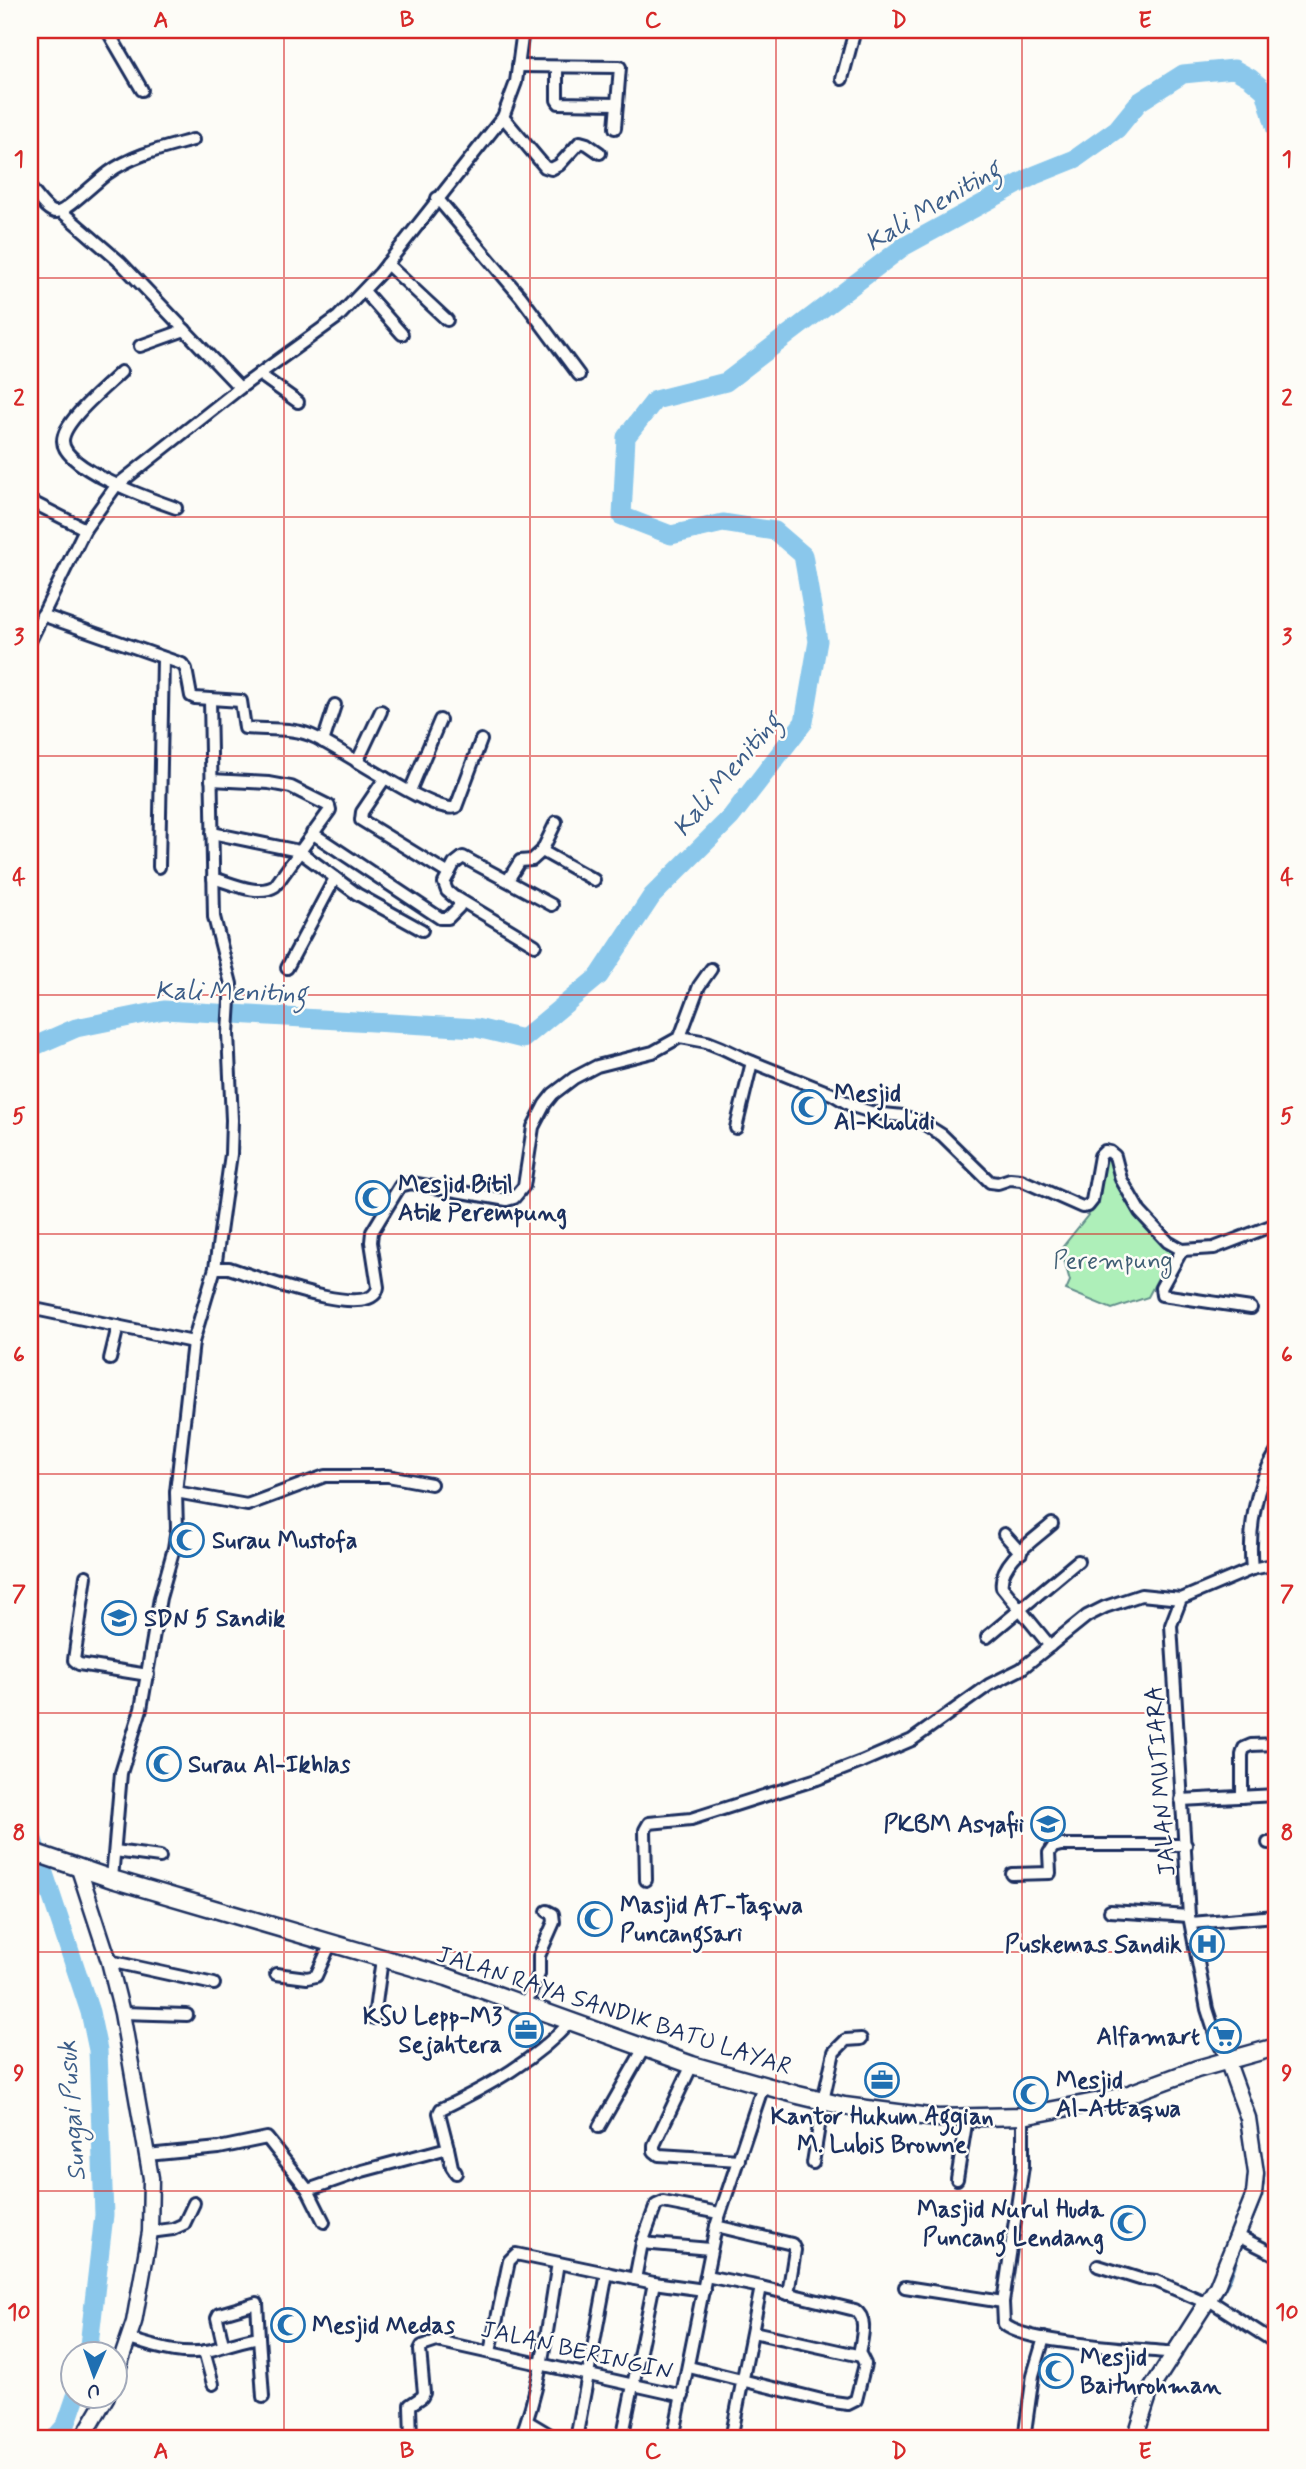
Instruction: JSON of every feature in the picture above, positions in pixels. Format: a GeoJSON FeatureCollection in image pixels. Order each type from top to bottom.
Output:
{"type":"FeatureCollection","features":[{"type":"Feature","properties":{"kind":"main road","name":"JALAN RAYA SANDIK BATU LAYAR"},"geometry":{"type":"LineString","coordinates":[[30,1852],[330,1945],[438,1975],[572,2020],[692,2065],[763,2086],[864,2109],[937,2118],[1024,2116],[1121,2097],[1227,2060],[1276,2047]]}},
{"type":"Feature","properties":{"kind":"street"},"geometry":{"type":"LineString","coordinates":[[107,30],[142,90]]}},
{"type":"Feature","properties":{"kind":"street"},"geometry":{"type":"LineString","coordinates":[[30,641],[85,529],[116,486],[240,388],[338,317],[387,264],[503,117],[513,93],[523,30]]}},
{"type":"Feature","properties":{"kind":"street"},"geometry":{"type":"LineString","coordinates":[[842,79],[855,30]]}},
{"type":"Feature","properties":{"kind":"street"},"geometry":{"type":"LineString","coordinates":[[519,66],[620,67],[615,128]]}},
{"type":"Feature","properties":{"kind":"street"},"geometry":{"type":"LineString","coordinates":[[557,66],[559,103],[617,104]]}},
{"type":"Feature","properties":{"kind":"street"},"geometry":{"type":"LineString","coordinates":[[503,117],[545,167],[551,169],[559,164],[580,142],[600,153]]}},
{"type":"Feature","properties":{"kind":"street"},"geometry":{"type":"LineString","coordinates":[[61,211],[112,170],[148,153],[193,140]]}},
{"type":"Feature","properties":{"kind":"street"},"geometry":{"type":"LineString","coordinates":[[32,194],[50,210],[61,211],[120,262],[240,388]]}},
{"type":"Feature","properties":{"kind":"street"},"geometry":{"type":"LineString","coordinates":[[437,198],[521,297],[579,375]]}},
{"type":"Feature","properties":{"kind":"street"},"geometry":{"type":"LineString","coordinates":[[387,264],[447,320]]}},
{"type":"Feature","properties":{"kind":"street"},"geometry":{"type":"LineString","coordinates":[[364,291],[402,334]]}},
{"type":"Feature","properties":{"kind":"street"},"geometry":{"type":"LineString","coordinates":[[140,346],[185,330]]}},
{"type":"Feature","properties":{"kind":"street"},"geometry":{"type":"LineString","coordinates":[[121,372],[72,420],[63,441],[66,453],[116,486],[176,508]]}},
{"type":"Feature","properties":{"kind":"street"},"geometry":{"type":"LineString","coordinates":[[259,374],[298,402]]}},
{"type":"Feature","properties":{"kind":"street"},"geometry":{"type":"LineString","coordinates":[[30,501],[85,529]]}},
{"type":"Feature","properties":{"kind":"street"},"geometry":{"type":"LineString","coordinates":[[42,615],[185,666],[191,696],[240,700],[245,728],[285,729],[307,734],[445,808],[453,809],[458,803],[481,740]]}},
{"type":"Feature","properties":{"kind":"street"},"geometry":{"type":"LineString","coordinates":[[159,867],[163,659]]}},
{"type":"Feature","properties":{"kind":"street"},"geometry":{"type":"LineString","coordinates":[[112,1879],[121,1773],[137,1722],[148,1675],[160,1598],[174,1548],[177,1529],[176,1492],[193,1342],[215,1268],[231,1154],[231,984],[214,917],[210,699]]}},
{"type":"Feature","properties":{"kind":"street"},"geometry":{"type":"LineString","coordinates":[[323,742],[335,705]]}},
{"type":"Feature","properties":{"kind":"street"},"geometry":{"type":"LineString","coordinates":[[357,762],[381,711]]}},
{"type":"Feature","properties":{"kind":"street"},"geometry":{"type":"LineString","coordinates":[[410,791],[440,720]]}},
{"type":"Feature","properties":{"kind":"street"},"geometry":{"type":"LineString","coordinates":[[385,778],[362,811],[360,817],[363,823],[449,874]]}},
{"type":"Feature","properties":{"kind":"street"},"geometry":{"type":"LineString","coordinates":[[211,780],[291,786],[330,807],[275,886],[268,890],[253,889],[213,878]]}},
{"type":"Feature","properties":{"kind":"street"},"geometry":{"type":"LineString","coordinates":[[508,880],[520,861],[532,860],[542,852],[555,822]]}},
{"type":"Feature","properties":{"kind":"street"},"geometry":{"type":"LineString","coordinates":[[212,833],[299,851],[357,894],[422,930]]}},
{"type":"Feature","properties":{"kind":"street"},"geometry":{"type":"LineString","coordinates":[[312,833],[440,918],[447,918],[459,907],[457,898]]}},
{"type":"Feature","properties":{"kind":"street"},"geometry":{"type":"LineString","coordinates":[[542,852],[594,880]]}},
{"type":"Feature","properties":{"kind":"street"},"geometry":{"type":"LineString","coordinates":[[535,945],[449,893],[444,887],[449,874],[458,859],[463,857],[552,905]]}},
{"type":"Feature","properties":{"kind":"street"},"geometry":{"type":"LineString","coordinates":[[287,968],[335,878]]}},
{"type":"Feature","properties":{"kind":"street"},"geometry":{"type":"LineString","coordinates":[[680,1037],[699,986],[711,970]]}},
{"type":"Feature","properties":{"kind":"street"},"geometry":{"type":"LineString","coordinates":[[215,1268],[229,1268],[335,1300],[372,1298],[378,1289],[372,1232],[400,1186],[411,1183],[507,1200],[514,1198],[524,1186],[533,1127],[553,1094],[574,1078],[597,1066],[653,1052],[680,1037],[707,1042],[832,1094],[852,1106],[874,1113],[903,1116],[923,1123],[942,1135],[990,1182],[998,1183],[1014,1178],[1079,1206],[1086,1206],[1092,1201],[1100,1156],[1111,1152],[1115,1156],[1121,1179],[1140,1212],[1168,1242],[1182,1250],[1209,1250],[1276,1224]]}},
{"type":"Feature","properties":{"kind":"street"},"geometry":{"type":"LineString","coordinates":[[736,1128],[752,1062]]}},
{"type":"Feature","properties":{"kind":"street"},"geometry":{"type":"LineString","coordinates":[[1182,1250],[1161,1288],[1162,1295],[1251,1308]]}},
{"type":"Feature","properties":{"kind":"street"},"geometry":{"type":"LineString","coordinates":[[30,1308],[193,1342]]}},
{"type":"Feature","properties":{"kind":"street"},"geometry":{"type":"LineString","coordinates":[[110,1359],[118,1326]]}},
{"type":"Feature","properties":{"kind":"street"},"geometry":{"type":"LineString","coordinates":[[1252,1569],[1252,1521],[1267,1467],[1276,1453]]}},
{"type":"Feature","properties":{"kind":"street"},"geometry":{"type":"LineString","coordinates":[[176,1492],[247,1505],[324,1476],[388,1476],[431,1484]]}},
{"type":"Feature","properties":{"kind":"street"},"geometry":{"type":"LineString","coordinates":[[1050,1646],[1002,1587],[1001,1581],[1005,1567],[1052,1524]]}},
{"type":"Feature","properties":{"kind":"street"},"geometry":{"type":"LineString","coordinates":[[1004,1534],[1021,1553]]}},
{"type":"Feature","properties":{"kind":"street"},"geometry":{"type":"LineString","coordinates":[[987,1637],[1078,1561]]}},
{"type":"Feature","properties":{"kind":"street"},"geometry":{"type":"LineString","coordinates":[[646,1880],[645,1830],[649,1823],[691,1819],[771,1794],[817,1779],[912,1740],[989,1685],[1021,1669],[1087,1616],[1122,1601],[1150,1594],[1181,1599],[1252,1569],[1276,1564]]}},
{"type":"Feature","properties":{"kind":"street"},"geometry":{"type":"LineString","coordinates":[[86,1576],[74,1660],[82,1664],[148,1675]]}},
{"type":"Feature","properties":{"kind":"street","name":"JALAN MUTIARA"},"geometry":{"type":"LineString","coordinates":[[1181,1599],[1172,1619],[1171,1632],[1190,1920],[1207,2008],[1227,2060]]}},
{"type":"Feature","properties":{"kind":"street"},"geometry":{"type":"LineString","coordinates":[[1242,1797],[1244,1748],[1251,1745],[1276,1744]]}},
{"type":"Feature","properties":{"kind":"street"},"geometry":{"type":"LineString","coordinates":[[1181,1800],[1276,1795]]}},
{"type":"Feature","properties":{"kind":"street"},"geometry":{"type":"LineString","coordinates":[[1012,1874],[1050,1873],[1049,1853],[1053,1847],[1060,1845],[1186,1845]]}},
{"type":"Feature","properties":{"kind":"street"},"geometry":{"type":"LineString","coordinates":[[115,1851],[160,1857]]}},
{"type":"Feature","properties":{"kind":"street"},"geometry":{"type":"LineString","coordinates":[[67,1865],[110,1961],[147,2155],[152,2197],[149,2232],[129,2339],[178,2352],[204,2351],[259,2337]]}},
{"type":"Feature","properties":{"kind":"street"},"geometry":{"type":"LineString","coordinates":[[525,2005],[539,1974],[539,1953],[554,1921],[553,1913],[547,1911]]}},
{"type":"Feature","properties":{"kind":"street"},"geometry":{"type":"LineString","coordinates":[[1110,1911],[1190,1920],[1276,1916]]}},
{"type":"Feature","properties":{"kind":"street"},"geometry":{"type":"LineString","coordinates":[[276,1974],[307,1978],[316,1976],[330,1945]]}},
{"type":"Feature","properties":{"kind":"street"},"geometry":{"type":"LineString","coordinates":[[374,2018],[382,1959]]}},
{"type":"Feature","properties":{"kind":"street"},"geometry":{"type":"LineString","coordinates":[[110,1961],[215,1984]]}},
{"type":"Feature","properties":{"kind":"street"},"geometry":{"type":"LineString","coordinates":[[122,2013],[187,2015]]}},
{"type":"Feature","properties":{"kind":"street"},"geometry":{"type":"LineString","coordinates":[[456,2173],[452,2167],[439,2113],[441,2109],[487,2086],[523,2063],[557,2037],[572,2020]]}},
{"type":"Feature","properties":{"kind":"street"},"geometry":{"type":"LineString","coordinates":[[813,2163],[823,2101],[838,2046],[846,2040],[861,2039]]}},
{"type":"Feature","properties":{"kind":"street"},"geometry":{"type":"LineString","coordinates":[[599,2127],[644,2048]]}},
{"type":"Feature","properties":{"kind":"street"},"geometry":{"type":"LineString","coordinates":[[1135,2439],[1151,2389],[1212,2303],[1242,2239],[1250,2208],[1256,2173],[1248,2118],[1227,2060]]}},
{"type":"Feature","properties":{"kind":"street"},"geometry":{"type":"LineString","coordinates":[[692,2065],[654,2145],[654,2151],[659,2155],[739,2160]]}},
{"type":"Feature","properties":{"kind":"street"},"geometry":{"type":"LineString","coordinates":[[673,2439],[719,2213],[763,2086]]}},
{"type":"Feature","properties":{"kind":"street"},"geometry":{"type":"LineString","coordinates":[[1024,2116],[1023,2166],[1002,2320],[1007,2327],[1044,2339],[1174,2353]]}},
{"type":"Feature","properties":{"kind":"street"},"geometry":{"type":"LineString","coordinates":[[957,2179],[967,2118]]}},
{"type":"Feature","properties":{"kind":"street"},"geometry":{"type":"LineString","coordinates":[[147,2155],[219,2148],[267,2137],[308,2190],[324,2221]]}},
{"type":"Feature","properties":{"kind":"street"},"geometry":{"type":"LineString","coordinates":[[308,2190],[376,2166],[448,2148]]}},
{"type":"Feature","properties":{"kind":"street"},"geometry":{"type":"LineString","coordinates":[[149,2232],[173,2229],[184,2224],[194,2203]]}},
{"type":"Feature","properties":{"kind":"street"},"geometry":{"type":"LineString","coordinates":[[635,2279],[653,2208],[659,2203],[719,2213]]}},
{"type":"Feature","properties":{"kind":"street"},"geometry":{"type":"LineString","coordinates":[[716,2226],[791,2243],[795,2250],[788,2294]]}},
{"type":"Feature","properties":{"kind":"street"},"geometry":{"type":"LineString","coordinates":[[1242,2239],[1276,2255]]}},
{"type":"Feature","properties":{"kind":"street"},"geometry":{"type":"LineString","coordinates":[[642,2243],[710,2249]]}},
{"type":"Feature","properties":{"kind":"street"},"geometry":{"type":"LineString","coordinates":[[491,2352],[509,2262],[513,2255],[519,2254],[654,2283],[704,2290]]}},
{"type":"Feature","properties":{"kind":"street"},"geometry":{"type":"LineString","coordinates":[[520,2439],[541,2363],[558,2263]]}},
{"type":"Feature","properties":{"kind":"street"},"geometry":{"type":"LineString","coordinates":[[1098,2266],[1156,2281],[1212,2303],[1276,2343]]}},
{"type":"Feature","properties":{"kind":"street"},"geometry":{"type":"LineString","coordinates":[[576,2439],[607,2273]]}},
{"type":"Feature","properties":{"kind":"street"},"geometry":{"type":"LineString","coordinates":[[706,2276],[859,2312],[863,2321],[859,2355]]}},
{"type":"Feature","properties":{"kind":"street"},"geometry":{"type":"LineString","coordinates":[[622,2439],[654,2283]]}},
{"type":"Feature","properties":{"kind":"street"},"geometry":{"type":"LineString","coordinates":[[731,2439],[761,2287]]}},
{"type":"Feature","properties":{"kind":"street"},"geometry":{"type":"LineString","coordinates":[[905,2287],[1003,2302]]}},
{"type":"Feature","properties":{"kind":"street"},"geometry":{"type":"LineString","coordinates":[[223,2344],[217,2318],[219,2314],[257,2303],[263,2397]]}},
{"type":"Feature","properties":{"kind":"street"},"geometry":{"type":"LineString","coordinates":[[689,2367],[826,2401],[851,2403],[857,2397],[864,2365],[864,2359],[859,2355],[753,2332]]}},
{"type":"Feature","properties":{"kind":"street"},"geometry":{"type":"LineString","coordinates":[[1024,2439],[1033,2375],[1044,2339]]}},
{"type":"Feature","properties":{"kind":"street","name":"JALAN BERINGIN"},"geometry":{"type":"LineString","coordinates":[[411,2439],[410,2405],[424,2393],[420,2350],[422,2346],[438,2341],[683,2396]]}},
{"type":"Feature","properties":{"kind":"street"},"geometry":{"type":"LineString","coordinates":[[204,2351],[213,2384]]}},
{"type":"Feature","properties":{"kind":"street"},"geometry":{"type":"LineString","coordinates":[[82,2439],[99,2410]]}},
{"type":"Feature","properties":{"kind":"street"},"geometry":{"type":"LineString","coordinates":[[527,2421],[557,2439]]}},
{"type":"Feature","properties":{"kind":"green space","name":"Perempung"},"geometry":{"type":"Polygon","coordinates":[[[1105,1156],[1109,1157],[1131,1210],[1148,1231],[1172,1251],[1148,1297],[1112,1309],[1066,1290],[1070,1281],[1061,1249],[1096,1205],[1105,1156]]]}},
{"type":"Feature","properties":{"kind":"waterway","name":"Kali Meniting"},"geometry":{"type":"LineString","coordinates":[[30,1048],[76,1028],[164,1010],[477,1028],[523,1039],[599,976],[652,896],[731,817],[804,722],[818,641],[803,555],[775,531],[723,523],[671,535],[622,516],[626,437],[655,400],[726,382],[903,247],[1035,175],[1075,159],[1117,129],[1139,102],[1183,74],[1234,69],[1250,78],[1265,91],[1276,130]]}},
{"type":"Feature","properties":{"kind":"waterway","name":"Sungai Pusuk"},"geometry":{"type":"LineString","coordinates":[[30,1831],[90,2012],[98,2050],[104,2215],[90,2340]]}},
{"type":"Feature","properties":{"kind":"waterway"},"geometry":{"type":"LineString","coordinates":[[1248,2228],[1263,2184],[1260,2156]]}},
{"type":"Feature","properties":{"kind":"waterway"},"geometry":{"type":"LineString","coordinates":[[1218,2300],[1230,2279],[1242,2244]]}},
{"type":"Feature","properties":{"kind":"waterway"},"geometry":{"type":"LineString","coordinates":[[1198,2328],[1214,2305]]}},
{"type":"Feature","properties":{"kind":"waterway"},"geometry":{"type":"LineString","coordinates":[[1153,2406],[1160,2387]]}},
{"type":"Feature","properties":{"kind":"waterway","name":"Sungai Pusuk"},"geometry":{"type":"LineString","coordinates":[[54,2439],[66,2425],[71,2410]]}},
{"type":"Feature","properties":{"kind":"place","name":"Mesjid Al-Kholidi"},"geometry":{"type":"Point","coordinates":[809,1107]}},
{"type":"Feature","properties":{"kind":"place","name":"Mesjid Bitil Atik Perempung"},"geometry":{"type":"Point","coordinates":[373,1198]}},
{"type":"Feature","properties":{"kind":"place","name":"Surau Mustofa"},"geometry":{"type":"Point","coordinates":[187,1540]}},
{"type":"Feature","properties":{"kind":"place","name":"SDN 5 Sandik"},"geometry":{"type":"Point","coordinates":[119,1618]}},
{"type":"Feature","properties":{"kind":"place","name":"Surau Al-Ikhlas"},"geometry":{"type":"Point","coordinates":[164,1764]}},
{"type":"Feature","properties":{"kind":"place","name":"PKBM Asyafii"},"geometry":{"type":"Point","coordinates":[1048,1824]}},
{"type":"Feature","properties":{"kind":"place","name":"Masjid AT-Taqwa Puncangsari"},"geometry":{"type":"Point","coordinates":[595,1919]}},
{"type":"Feature","properties":{"kind":"place","name":"Puskemas Sandik"},"geometry":{"type":"Point","coordinates":[1207,1944]}},
{"type":"Feature","properties":{"kind":"place","name":"KSU Lepp-M3 Sejahtera"},"geometry":{"type":"Point","coordinates":[526,2030]}},
{"type":"Feature","properties":{"kind":"place","name":"Alfamart"},"geometry":{"type":"Point","coordinates":[1224,2036]}},
{"type":"Feature","properties":{"kind":"place","name":"Kantor Hukum Aggian M. Lubis Browne"},"geometry":{"type":"Point","coordinates":[882,2080]}},
{"type":"Feature","properties":{"kind":"place","name":"Mesjid Al-Attaqwa"},"geometry":{"type":"Point","coordinates":[1031,2094]}},
{"type":"Feature","properties":{"kind":"place","name":"Masjid Nurul Huda Puncang Lendang"},"geometry":{"type":"Point","coordinates":[1128,2223]}},
{"type":"Feature","properties":{"kind":"place","name":"Mesjid Medas"},"geometry":{"type":"Point","coordinates":[288,2325]}},
{"type":"Feature","properties":{"kind":"place","name":"Mesjid Baiturohman"},"geometry":{"type":"Point","coordinates":[1056,2371]}}]}
